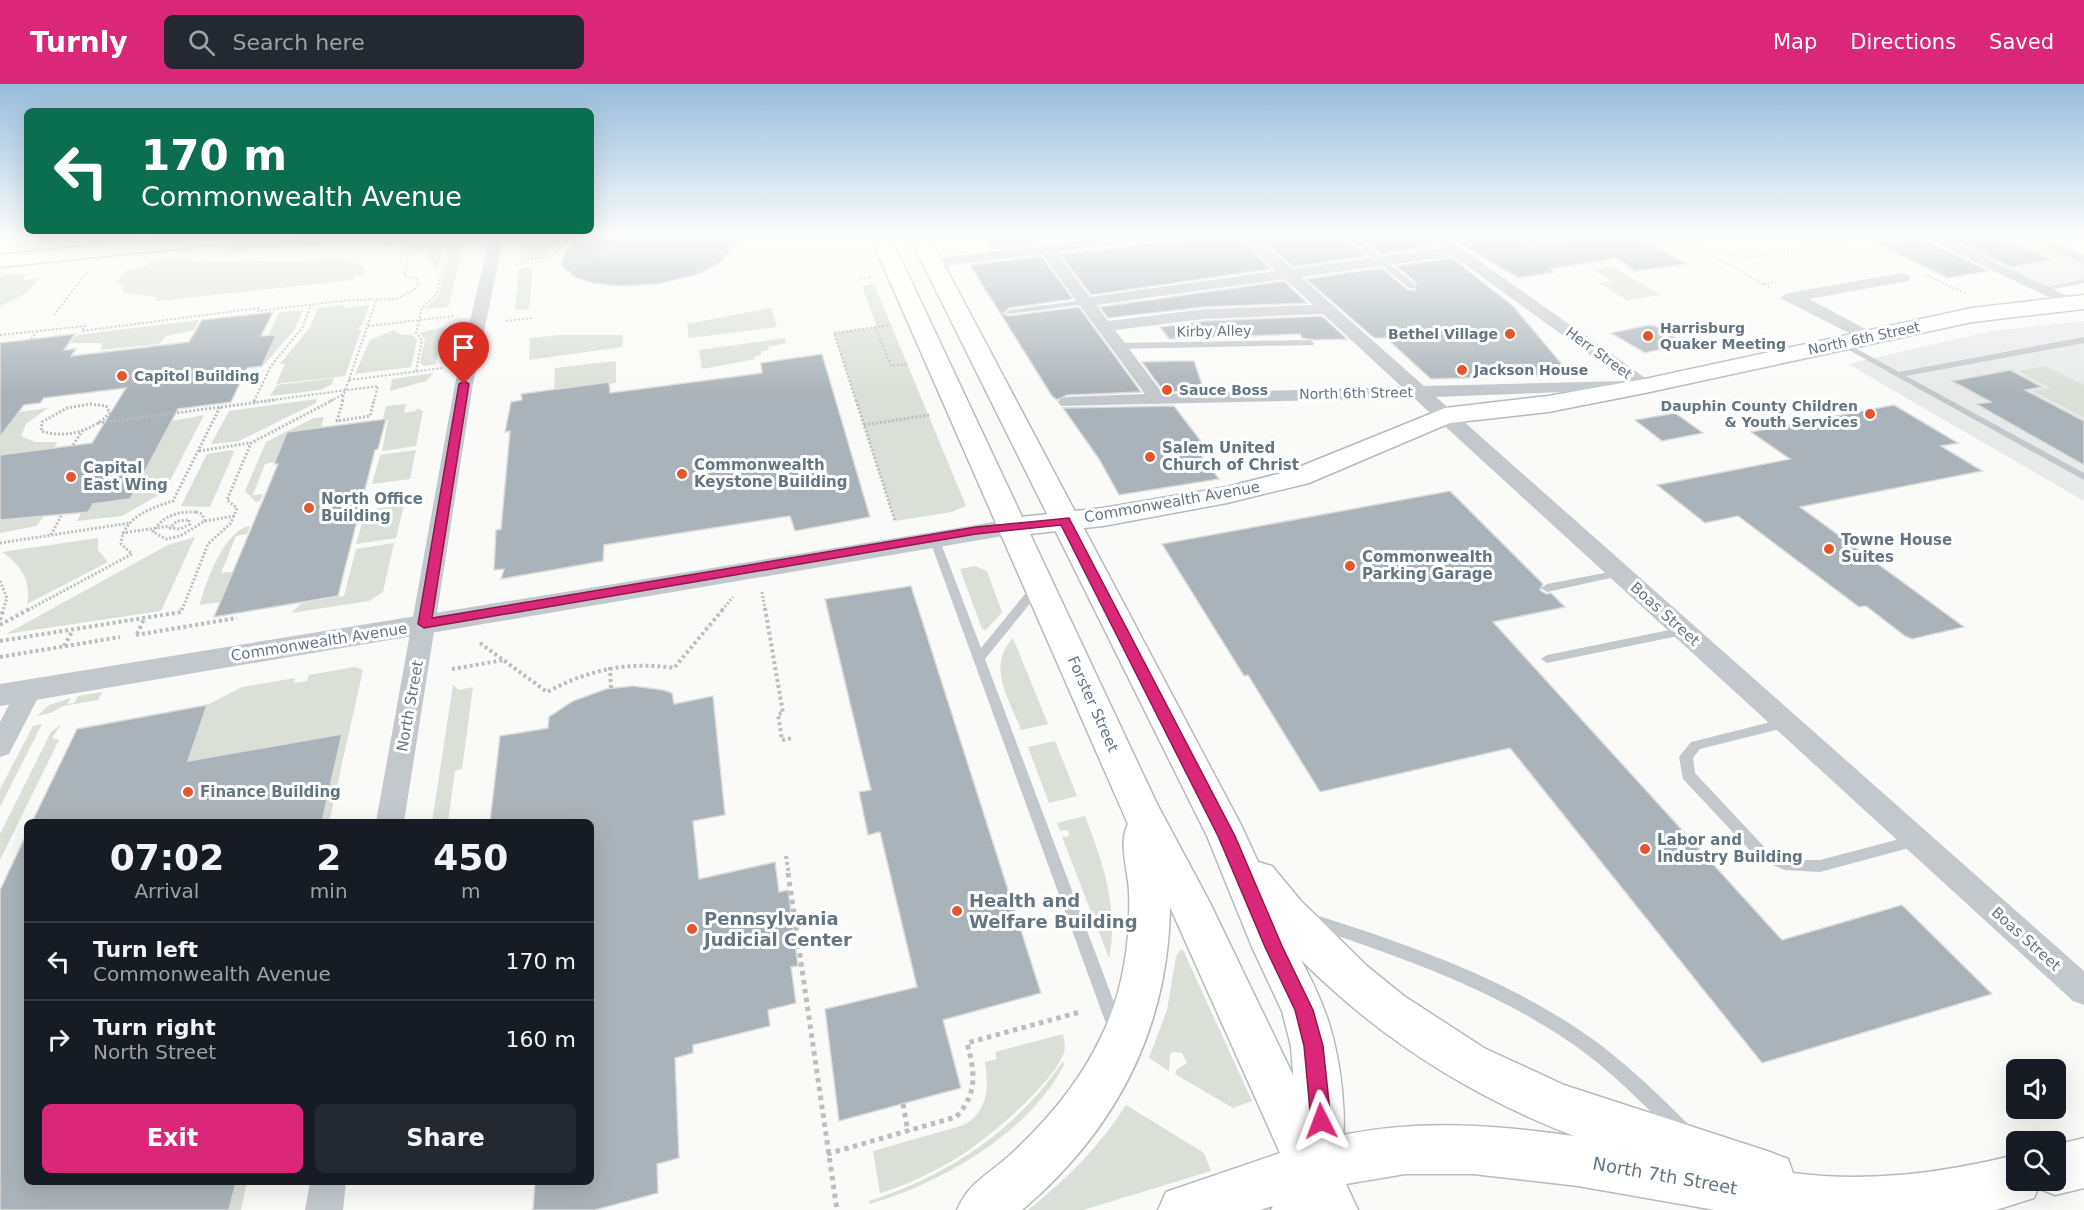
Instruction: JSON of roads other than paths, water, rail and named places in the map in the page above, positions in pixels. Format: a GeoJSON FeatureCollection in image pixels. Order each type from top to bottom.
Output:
{"type":"FeatureCollection","features":[{"type":"Feature","properties":{"kind":"main road","name":"Forster Street"},"geometry":{"type":"LineString","coordinates":[[904,289],[1138,805],[1194,913],[1314,1196]]}},
{"type":"Feature","properties":{"kind":"main road"},"geometry":{"type":"LineString","coordinates":[[946,289],[1227,836],[1274,947],[1304,1010],[1314,1046],[1321,1121],[1314,1196]]}},
{"type":"Feature","properties":{"kind":"main road","name":"North 6th Street"},"geometry":{"type":"LineString","coordinates":[[1445,416],[1548,404],[1645,386],[1972,315],[2080,305]]}},
{"type":"Feature","properties":{"kind":"main road","name":"Commonwealth Avenue"},"geometry":{"type":"LineString","coordinates":[[1012,527],[1065,521],[1215,497],[1299,477],[1445,416]]}},
{"type":"Feature","properties":{"kind":"main road"},"geometry":{"type":"LineString","coordinates":[[983,1210],[1014,1187],[1061,1140],[1096,1095],[1123,1047],[1139,996],[1150,912],[1150,873],[1138,805]]}},
{"type":"Feature","properties":{"kind":"main road"},"geometry":{"type":"LineString","coordinates":[[1227,836],[1280,910],[1321,952],[1413,1028],[1469,1062],[1548,1103],[1758,1174],[1830,1191],[1909,1201]]}},
{"type":"Feature","properties":{"kind":"main road","name":"North 7th Street"},"geometry":{"type":"LineString","coordinates":[[1184,1210],[1314,1196],[1373,1154],[1425,1149],[1502,1151],[1780,1196],[1847,1203],[1909,1201],[1967,1192],[2006,1182]]}},
{"type":"Feature","properties":{"kind":"main road"},"geometry":{"type":"LineString","coordinates":[[2066,1167],[2084,1163]]}},
{"type":"Feature","properties":{"kind":"street","name":"North Street"},"geometry":{"type":"LineString","coordinates":[[391,819],[464,384],[485,289]]}},
{"type":"Feature","properties":{"kind":"street"},"geometry":{"type":"LineString","coordinates":[[1075,289],[1157,398]]}},
{"type":"Feature","properties":{"kind":"street"},"geometry":{"type":"LineString","coordinates":[[1085,302],[1182,289]]}},
{"type":"Feature","properties":{"kind":"street","name":"Boas Street"},"geometry":{"type":"LineString","coordinates":[[1303,289],[2084,991]]}},
{"type":"Feature","properties":{"kind":"street","name":"Herr Street"},"geometry":{"type":"LineString","coordinates":[[1509,289],[1645,386]]}},
{"type":"Feature","properties":{"kind":"street"},"geometry":{"type":"LineString","coordinates":[[1841,289],[1791,297],[1867,337]]}},
{"type":"Feature","properties":{"kind":"street"},"geometry":{"type":"LineString","coordinates":[[2043,289],[2080,305]]}},
{"type":"Feature","properties":{"kind":"street"},"geometry":{"type":"LineString","coordinates":[[1103,326],[1204,314],[1325,309]]}},
{"type":"Feature","properties":{"kind":"street","name":"North 6th Street"},"geometry":{"type":"LineString","coordinates":[[1067,402],[1645,386]]}},
{"type":"Feature","properties":{"kind":"street","name":"Commonwealth Avenue"},"geometry":{"type":"LineString","coordinates":[[14,693],[934,538],[1012,527]]}},
{"type":"Feature","properties":{"kind":"street"},"geometry":{"type":"LineString","coordinates":[[0,747],[14,693]]}},
{"type":"Feature","properties":{"kind":"street"},"geometry":{"type":"LineString","coordinates":[[324,1210],[328,1185]]}},
{"type":"Feature","properties":{"kind":"lane"},"geometry":{"type":"LineString","coordinates":[[1009,312],[1085,302]]}},
{"type":"Feature","properties":{"kind":"lane"},"geometry":{"type":"LineString","coordinates":[[1900,374],[2084,340]]}},
{"type":"Feature","properties":{"kind":"lane","name":"Kirby Alley"},"geometry":{"type":"LineString","coordinates":[[1118,346],[1310,343]]}},
{"type":"Feature","properties":{"kind":"lane"},"geometry":{"type":"LineString","coordinates":[[1840,343],[2084,477]]}},
{"type":"Feature","properties":{"kind":"lane"},"geometry":{"type":"LineString","coordinates":[[934,538],[1123,1047]]}},
{"type":"Feature","properties":{"kind":"lane"},"geometry":{"type":"LineString","coordinates":[[1547,588],[1620,573]]}},
{"type":"Feature","properties":{"kind":"lane"},"geometry":{"type":"LineString","coordinates":[[979,658],[1039,585]]}},
{"type":"Feature","properties":{"kind":"lane"},"geometry":{"type":"LineString","coordinates":[[1547,659],[1684,631]]}},
{"type":"Feature","properties":{"kind":"lane"},"geometry":{"type":"LineString","coordinates":[[1787,723],[1696,745],[1686,757],[1688,775],[1764,856],[1790,866],[1820,866],[1917,841]]}},
{"type":"Feature","properties":{"kind":"lane"},"geometry":{"type":"LineString","coordinates":[[1280,910],[1381,941],[1448,968],[1525,1007],[1592,1050],[1630,1079],[1712,1159]]}},
{"type":"Feature","properties":{"kind":"place","name":"Bethel Village"},"geometry":{"type":"Point","coordinates":[1510,334]}},
{"type":"Feature","properties":{"kind":"place","name":"Harrisburg Quaker Meeting"},"geometry":{"type":"Point","coordinates":[1648,336]}},
{"type":"Feature","properties":{"kind":"place","name":"Jackson House"},"geometry":{"type":"Point","coordinates":[1462,370]}},
{"type":"Feature","properties":{"kind":"place","name":"Capitol Building"},"geometry":{"type":"Point","coordinates":[122,376]}},
{"type":"Feature","properties":{"kind":"place","name":"Sauce Boss"},"geometry":{"type":"Point","coordinates":[1167,390]}},
{"type":"Feature","properties":{"kind":"place","name":"Dauphin County Children & Youth Services"},"geometry":{"type":"Point","coordinates":[1870,414]}},
{"type":"Feature","properties":{"kind":"place","name":"Salem United Church of Christ"},"geometry":{"type":"Point","coordinates":[1150,457]}},
{"type":"Feature","properties":{"kind":"place","name":"Commonwealth Keystone Building"},"geometry":{"type":"Point","coordinates":[682,474]}},
{"type":"Feature","properties":{"kind":"place","name":"Capital East Wing"},"geometry":{"type":"Point","coordinates":[71,477]}},
{"type":"Feature","properties":{"kind":"place","name":"North Office Building"},"geometry":{"type":"Point","coordinates":[309,508]}},
{"type":"Feature","properties":{"kind":"place","name":"Towne House Suites"},"geometry":{"type":"Point","coordinates":[1829,549]}},
{"type":"Feature","properties":{"kind":"place","name":"Commonwealth Parking Garage"},"geometry":{"type":"Point","coordinates":[1350,566]}},
{"type":"Feature","properties":{"kind":"place","name":"Finance Building"},"geometry":{"type":"Point","coordinates":[188,792]}},
{"type":"Feature","properties":{"kind":"place","name":"Labor and Industry Building"},"geometry":{"type":"Point","coordinates":[1645,849]}},
{"type":"Feature","properties":{"kind":"place","name":"Health and Welfare Building"},"geometry":{"type":"Point","coordinates":[957,911]}},
{"type":"Feature","properties":{"kind":"place","name":"Pennsylvania Judicial Center"},"geometry":{"type":"Point","coordinates":[692,929]}}]}
